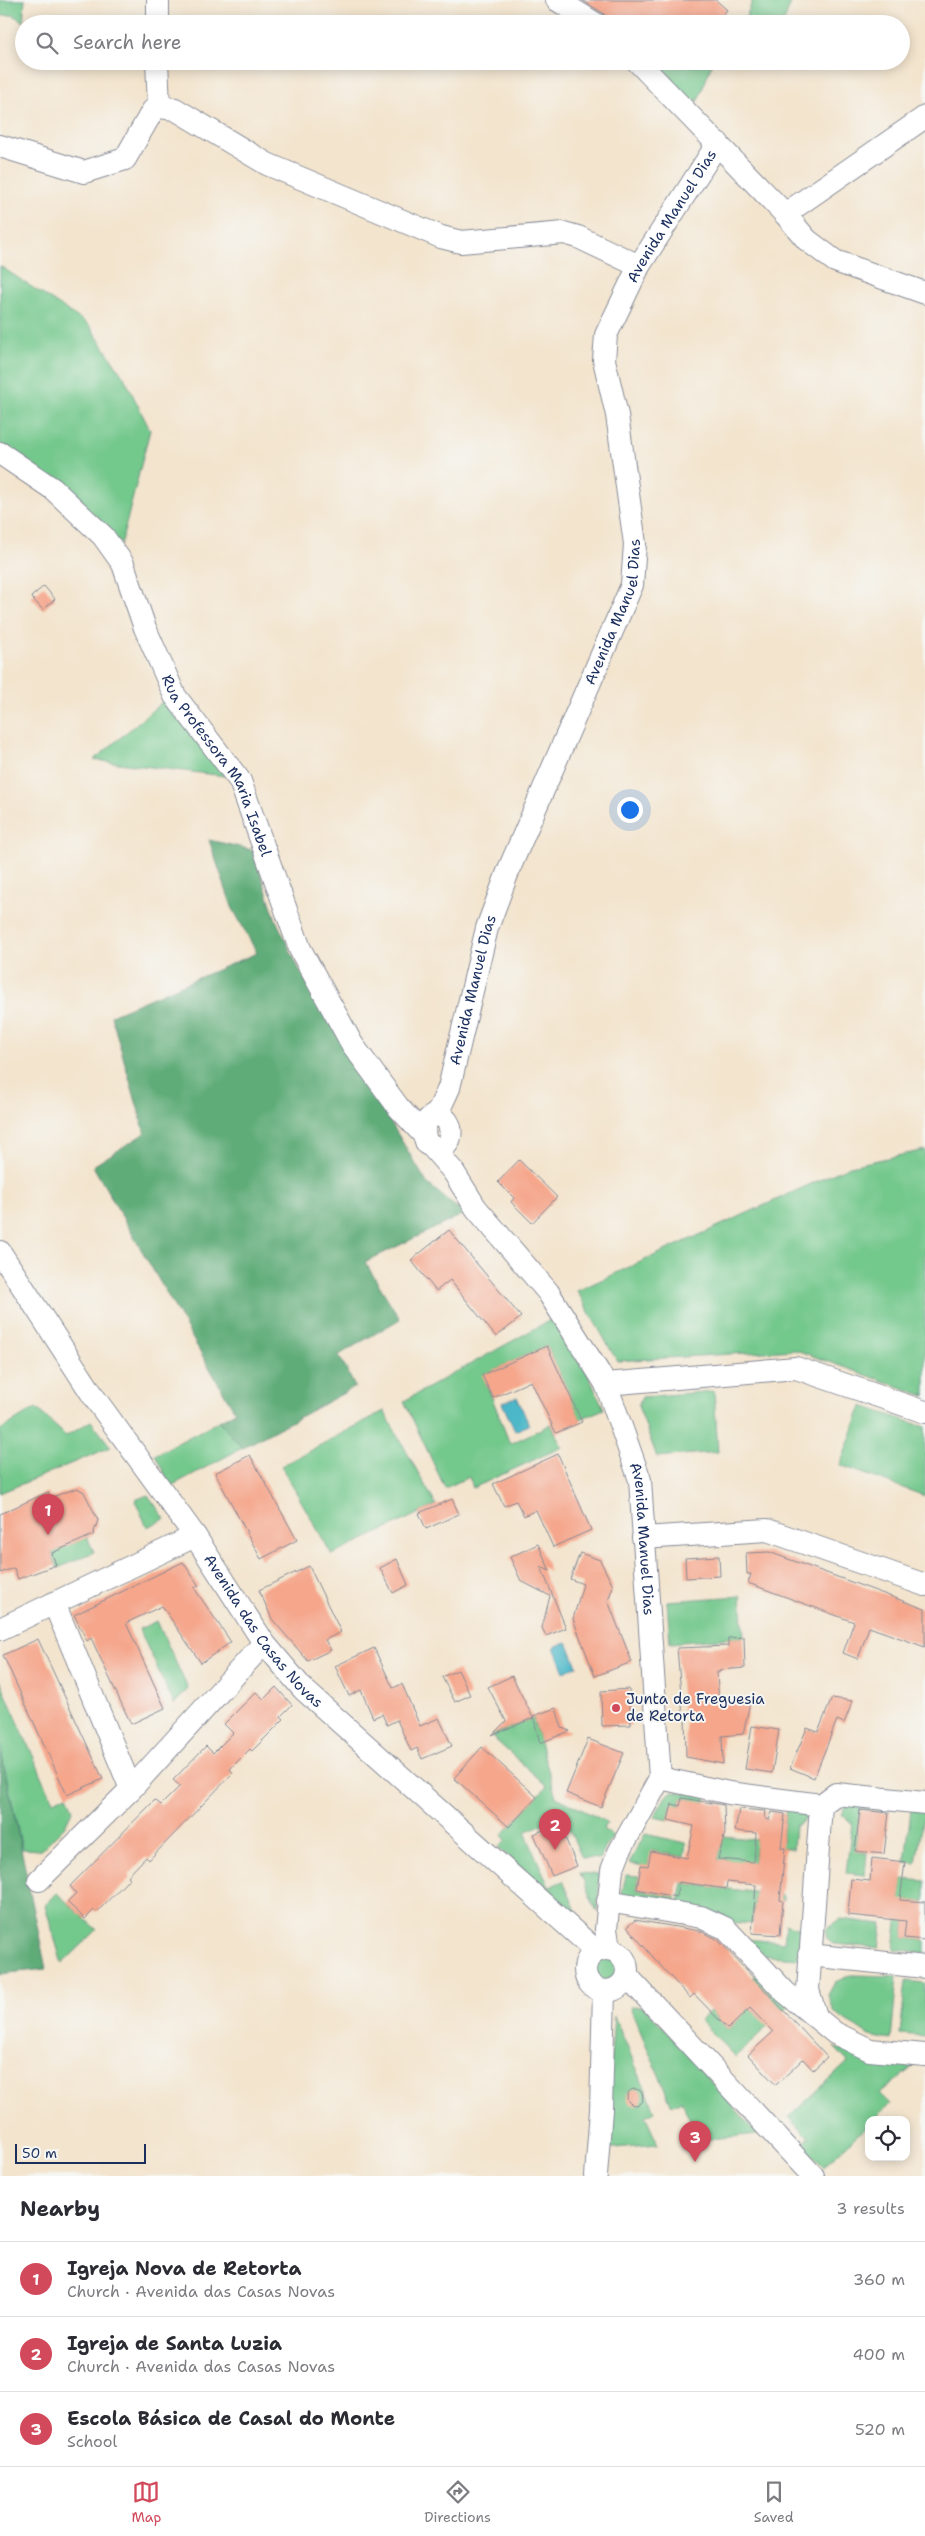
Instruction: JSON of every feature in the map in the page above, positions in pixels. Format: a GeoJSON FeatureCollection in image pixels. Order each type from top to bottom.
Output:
{"type":"FeatureCollection","features":[{"type":"Feature","properties":{"kind":"street"},"geometry":{"type":"LineString","coordinates":[[158,0],[158,15]]}},
{"type":"Feature","properties":{"kind":"street"},"geometry":{"type":"LineString","coordinates":[[557,0],[581,15]]}},
{"type":"Feature","properties":{"kind":"street"},"geometry":{"type":"LineString","coordinates":[[157,70],[159,107]]}},
{"type":"Feature","properties":{"kind":"street"},"geometry":{"type":"LineString","coordinates":[[647,70],[785,214],[807,240],[835,261],[925,292]]}},
{"type":"Feature","properties":{"kind":"street"},"geometry":{"type":"LineString","coordinates":[[0,146],[84,172],[125,159],[153,110],[159,107],[175,109],[267,164],[441,237],[461,242],[564,233],[578,237],[639,266]]}},
{"type":"Feature","properties":{"kind":"street"},"geometry":{"type":"LineString","coordinates":[[785,214],[925,117]]}},
{"type":"Feature","properties":{"kind":"street","name":"Avenida Manuel Dias"},"geometry":{"type":"LineString","coordinates":[[660,1778],[640,1480],[606,1384],[548,1292],[476,1208],[453,1171],[438,1130],[487,928],[509,870],[632,585],[635,544],[617,415],[604,360],[606,335],[639,266],[718,143]]}},
{"type":"Feature","properties":{"kind":"street","name":"Rua Professora Maria Isabel"},"geometry":{"type":"LineString","coordinates":[[0,453],[53,489],[103,536],[123,564],[145,628],[175,696],[240,781],[300,949],[352,1044],[399,1108],[438,1130]]}},
{"type":"Feature","properties":{"kind":"street","name":"Avenida das Casas Novas"},"geometry":{"type":"LineString","coordinates":[[0,1252],[96,1400],[195,1536],[264,1643],[303,1688],[603,1950]]}},
{"type":"Feature","properties":{"kind":"street"},"geometry":{"type":"LineString","coordinates":[[606,1384],[796,1368],[925,1412]]}},
{"type":"Feature","properties":{"kind":"street"},"geometry":{"type":"LineString","coordinates":[[643,1538],[767,1530],[925,1584]]}},
{"type":"Feature","properties":{"kind":"street"},"geometry":{"type":"LineString","coordinates":[[0,1629],[195,1536]]}},
{"type":"Feature","properties":{"kind":"street"},"geometry":{"type":"LineString","coordinates":[[54,1603],[131,1788]]}},
{"type":"Feature","properties":{"kind":"street"},"geometry":{"type":"LineString","coordinates":[[39,1880],[131,1788],[264,1643]]}},
{"type":"Feature","properties":{"kind":"street"},"geometry":{"type":"LineString","coordinates":[[603,1950],[612,1870],[619,1852],[660,1778],[729,1793],[821,1805],[836,1794],[925,1803]]}},
{"type":"Feature","properties":{"kind":"street"},"geometry":{"type":"LineString","coordinates":[[816,2016],[808,1990],[821,1805]]}},
{"type":"Feature","properties":{"kind":"street"},"geometry":{"type":"LineString","coordinates":[[608,1901],[701,1916],[725,1928],[785,1992],[835,2033],[870,2050],[925,2055]]}},
{"type":"Feature","properties":{"kind":"street"},"geometry":{"type":"LineString","coordinates":[[627,1976],[618,1988],[604,1991],[592,1986],[585,1974],[587,1961],[603,1950],[616,1951],[626,1962],[627,1976],[813,2176]]}},
{"type":"Feature","properties":{"kind":"street"},"geometry":{"type":"LineString","coordinates":[[809,1956],[925,1967]]}},
{"type":"Feature","properties":{"kind":"street"},"geometry":{"type":"LineString","coordinates":[[596,2176],[601,2110],[604,1991]]}},
{"type":"Feature","properties":{"kind":"green space"},"geometry":{"type":"Polygon","coordinates":[[[0,0],[25,0],[24,15],[0,16],[0,0]]]}},
{"type":"Feature","properties":{"kind":"green space"},"geometry":{"type":"Polygon","coordinates":[[[753,0],[792,0],[786,15],[747,15],[753,0]]]}},
{"type":"Feature","properties":{"kind":"green space"},"geometry":{"type":"Polygon","coordinates":[[[656,70],[710,70],[698,101],[687,101],[656,70]]]}},
{"type":"Feature","properties":{"kind":"green space"},"geometry":{"type":"Polygon","coordinates":[[[0,266],[89,325],[124,377],[150,430],[121,544],[0,445],[0,266]]]}},
{"type":"Feature","properties":{"kind":"green space"},"geometry":{"type":"Polygon","coordinates":[[[168,697],[224,776],[94,760],[168,697]]]}},
{"type":"Feature","properties":{"kind":"green space"},"geometry":{"type":"Polygon","coordinates":[[[209,840],[253,850],[276,920],[298,967],[427,1183],[464,1214],[365,1262],[400,1319],[339,1355],[355,1387],[242,1448],[219,1421],[235,1412],[93,1166],[145,1133],[111,1015],[257,953],[232,907],[209,840]]]}},
{"type":"Feature","properties":{"kind":"green space"},"geometry":{"type":"Polygon","coordinates":[[[925,1150],[925,1396],[796,1350],[617,1361],[577,1291],[850,1166],[925,1150]]]}},
{"type":"Feature","properties":{"kind":"green space"},"geometry":{"type":"Polygon","coordinates":[[[552,1319],[583,1364],[604,1409],[580,1419],[547,1346],[483,1375],[510,1444],[551,1424],[562,1447],[473,1488],[469,1477],[445,1488],[404,1401],[552,1319]]]}},
{"type":"Feature","properties":{"kind":"green space"},"geometry":{"type":"Polygon","coordinates":[[[714,1391],[718,1452],[657,1457],[638,1406],[642,1397],[714,1391]]]}},
{"type":"Feature","properties":{"kind":"green space"},"geometry":{"type":"Polygon","coordinates":[[[862,1406],[925,1427],[925,1496],[840,1465],[862,1406]]]}},
{"type":"Feature","properties":{"kind":"green space"},"geometry":{"type":"Polygon","coordinates":[[[36,1408],[66,1436],[91,1421],[111,1447],[0,1493],[0,1430],[36,1408]]]}},
{"type":"Feature","properties":{"kind":"green space"},"geometry":{"type":"Polygon","coordinates":[[[384,1411],[436,1505],[332,1555],[281,1466],[384,1411]]]}},
{"type":"Feature","properties":{"kind":"green space"},"geometry":{"type":"Polygon","coordinates":[[[219,1421],[242,1448],[171,1486],[155,1455],[219,1421]]]}},
{"type":"Feature","properties":{"kind":"green space"},"geometry":{"type":"Polygon","coordinates":[[[148,1495],[165,1519],[147,1527],[135,1500],[148,1495]]]}},
{"type":"Feature","properties":{"kind":"green space"},"geometry":{"type":"Polygon","coordinates":[[[87,1537],[94,1552],[58,1568],[52,1553],[87,1537]]]}},
{"type":"Feature","properties":{"kind":"green space"},"geometry":{"type":"Polygon","coordinates":[[[741,1596],[744,1637],[670,1643],[667,1601],[741,1596]]]}},
{"type":"Feature","properties":{"kind":"green space"},"geometry":{"type":"Polygon","coordinates":[[[157,1621],[188,1689],[174,1704],[139,1629],[157,1621]]]}},
{"type":"Feature","properties":{"kind":"green space"},"geometry":{"type":"Polygon","coordinates":[[[0,1681],[53,1801],[67,1795],[73,1809],[65,1826],[41,1850],[22,1849],[0,1747],[0,1681]]]}},
{"type":"Feature","properties":{"kind":"green space"},"geometry":{"type":"Polygon","coordinates":[[[533,1718],[556,1797],[607,1822],[603,1829],[613,1836],[603,1850],[601,1859],[582,1858],[563,1815],[525,1832],[549,1887],[563,1881],[582,1924],[498,1847],[506,1840],[502,1835],[547,1786],[491,1736],[533,1718]]]}},
{"type":"Feature","properties":{"kind":"green space"},"geometry":{"type":"Polygon","coordinates":[[[0,1747],[46,1969],[0,1974],[0,1747]]]}},
{"type":"Feature","properties":{"kind":"green space"},"geometry":{"type":"Polygon","coordinates":[[[673,1791],[707,1796],[705,1803],[682,1798],[680,1806],[672,1805],[668,1820],[654,1817],[666,1796],[673,1791]]]}},
{"type":"Feature","properties":{"kind":"green space"},"geometry":{"type":"Polygon","coordinates":[[[845,1805],[890,1807],[889,1811],[860,1808],[855,1851],[867,1853],[865,1875],[846,1873],[852,1823],[842,1815],[845,1805]]]}},
{"type":"Feature","properties":{"kind":"green space"},"geometry":{"type":"Polygon","coordinates":[[[786,1807],[808,1811],[809,1817],[795,1826],[793,1849],[755,1846],[753,1873],[728,1870],[728,1860],[718,1859],[724,1836],[782,1843],[786,1807]]]}},
{"type":"Feature","properties":{"kind":"green space"},"geometry":{"type":"Polygon","coordinates":[[[911,1809],[925,1810],[916,1863],[905,1862],[911,1809]]]}},
{"type":"Feature","properties":{"kind":"green space"},"geometry":{"type":"Polygon","coordinates":[[[645,1834],[686,1843],[684,1857],[652,1851],[648,1867],[629,1863],[645,1834]]]}},
{"type":"Feature","properties":{"kind":"green space"},"geometry":{"type":"Polygon","coordinates":[[[580,1873],[600,1875],[597,1912],[580,1873]]]}},
{"type":"Feature","properties":{"kind":"green space"},"geometry":{"type":"Polygon","coordinates":[[[626,1875],[639,1876],[637,1890],[676,1897],[674,1907],[621,1897],[626,1875]]]}},
{"type":"Feature","properties":{"kind":"green space"},"geometry":{"type":"Polygon","coordinates":[[[902,1879],[925,1881],[925,1902],[908,1901],[904,1938],[925,1940],[925,1953],[894,1949],[902,1879]]]}},
{"type":"Feature","properties":{"kind":"green space"},"geometry":{"type":"Polygon","coordinates":[[[683,1883],[783,1896],[783,1901],[755,1898],[752,1924],[728,1922],[678,1908],[683,1883]]]}},
{"type":"Feature","properties":{"kind":"green space"},"geometry":{"type":"Polygon","coordinates":[[[57,1893],[97,1930],[62,1964],[45,1905],[57,1893]]]}},
{"type":"Feature","properties":{"kind":"green space"},"geometry":{"type":"Polygon","coordinates":[[[841,1919],[882,1924],[879,1948],[833,1944],[827,1939],[827,1928],[841,1919]]]}},
{"type":"Feature","properties":{"kind":"green space"},"geometry":{"type":"Polygon","coordinates":[[[786,1924],[802,1930],[801,1955],[797,1958],[755,1955],[742,1939],[784,1942],[786,1924]]]}},
{"type":"Feature","properties":{"kind":"green space"},"geometry":{"type":"Polygon","coordinates":[[[606,1958],[614,1961],[617,1969],[614,1977],[606,1980],[598,1977],[595,1969],[598,1961],[606,1958]]]}},
{"type":"Feature","properties":{"kind":"green space"},"geometry":{"type":"Polygon","coordinates":[[[760,1971],[791,2004],[735,2057],[700,2020],[710,2011],[728,2029],[750,2008],[761,2019],[752,1979],[760,1971]]]}},
{"type":"Feature","properties":{"kind":"green space"},"geometry":{"type":"Polygon","coordinates":[[[851,1975],[897,1976],[891,2040],[869,2036],[834,2012],[828,1995],[835,1982],[851,1975]]]}},
{"type":"Feature","properties":{"kind":"green space"},"geometry":{"type":"Polygon","coordinates":[[[906,1981],[925,1983],[925,2036],[900,2034],[906,1981]]]}},
{"type":"Feature","properties":{"kind":"green space"},"geometry":{"type":"Polygon","coordinates":[[[630,2007],[646,2008],[758,2134],[700,2140],[681,2101],[672,2106],[630,2007]]]}},
{"type":"Feature","properties":{"kind":"green space"},"geometry":{"type":"Polygon","coordinates":[[[614,2016],[655,2111],[645,2116],[658,2144],[604,2149],[614,2016]]]}},
{"type":"Feature","properties":{"kind":"green space"},"geometry":{"type":"Polygon","coordinates":[[[834,2047],[869,2059],[916,2064],[880,2094],[890,2104],[878,2116],[865,2116],[865,2128],[823,2167],[802,2145],[809,2138],[789,2117],[848,2062],[834,2047]]]}},
{"type":"Feature","properties":{"kind":"water"},"geometry":{"type":"Polygon","coordinates":[[[517,1397],[529,1425],[515,1431],[502,1403],[517,1397]]]}},
{"type":"Feature","properties":{"kind":"water"},"geometry":{"type":"Polygon","coordinates":[[[567,1642],[577,1666],[564,1672],[554,1647],[567,1642]]]}},
{"type":"Feature","properties":{"kind":"building"},"geometry":{"type":"Polygon","coordinates":[[[582,0],[716,0],[727,10],[723,15],[604,15],[582,0]]]}},
{"type":"Feature","properties":{"kind":"building"},"geometry":{"type":"Polygon","coordinates":[[[44,586],[55,599],[43,610],[31,597],[44,586]]]}},
{"type":"Feature","properties":{"kind":"building"},"geometry":{"type":"Polygon","coordinates":[[[519,1160],[557,1197],[532,1223],[511,1202],[514,1198],[498,1182],[519,1160]]]}},
{"type":"Feature","properties":{"kind":"building"},"geometry":{"type":"Polygon","coordinates":[[[449,1230],[521,1317],[496,1337],[450,1280],[436,1291],[411,1260],[449,1230]]]}},
{"type":"Feature","properties":{"kind":"building"},"geometry":{"type":"Polygon","coordinates":[[[547,1346],[582,1422],[556,1433],[531,1381],[493,1398],[482,1375],[547,1346]]]}},
{"type":"Feature","properties":{"kind":"building"},"geometry":{"type":"Polygon","coordinates":[[[558,1454],[591,1530],[553,1547],[536,1510],[524,1516],[516,1501],[504,1506],[493,1484],[558,1454]]]}},
{"type":"Feature","properties":{"kind":"building"},"geometry":{"type":"Polygon","coordinates":[[[250,1455],[297,1540],[261,1559],[215,1473],[250,1455]]]}},
{"type":"Feature","properties":{"kind":"building"},"geometry":{"type":"Polygon","coordinates":[[[77,1488],[84,1492],[98,1520],[93,1535],[52,1553],[56,1565],[18,1579],[14,1568],[0,1573],[0,1514],[48,1492],[50,1498],[77,1488]]]}},
{"type":"Feature","properties":{"kind":"building"},"geometry":{"type":"Polygon","coordinates":[[[452,1499],[459,1514],[426,1529],[419,1513],[452,1499]]]}},
{"type":"Feature","properties":{"kind":"building"},"geometry":{"type":"Polygon","coordinates":[[[538,1544],[550,1571],[541,1567],[566,1628],[546,1636],[542,1628],[550,1596],[521,1581],[510,1557],[538,1544]]]}},
{"type":"Feature","properties":{"kind":"building"},"geometry":{"type":"Polygon","coordinates":[[[769,1552],[925,1609],[925,1647],[869,1627],[858,1659],[843,1653],[854,1622],[748,1583],[751,1574],[747,1574],[746,1553],[769,1552]]]}},
{"type":"Feature","properties":{"kind":"building"},"geometry":{"type":"Polygon","coordinates":[[[580,1553],[600,1560],[613,1586],[608,1601],[632,1662],[595,1676],[573,1619],[583,1584],[570,1579],[580,1553]]]}},
{"type":"Feature","properties":{"kind":"building"},"geometry":{"type":"Polygon","coordinates":[[[719,1556],[720,1576],[686,1578],[685,1558],[719,1556]]]}},
{"type":"Feature","properties":{"kind":"building"},"geometry":{"type":"Polygon","coordinates":[[[397,1559],[408,1585],[393,1593],[380,1568],[397,1559]]]}},
{"type":"Feature","properties":{"kind":"building"},"geometry":{"type":"Polygon","coordinates":[[[183,1562],[199,1586],[194,1588],[231,1642],[201,1663],[162,1606],[126,1623],[165,1708],[131,1724],[91,1638],[87,1641],[74,1615],[183,1562]]]}},
{"type":"Feature","properties":{"kind":"building"},"geometry":{"type":"Polygon","coordinates":[[[309,1566],[341,1632],[325,1640],[331,1650],[308,1661],[272,1619],[259,1590],[309,1566]]]}},
{"type":"Feature","properties":{"kind":"building"},"geometry":{"type":"Polygon","coordinates":[[[744,1637],[745,1668],[720,1670],[720,1672],[717,1672],[719,1704],[751,1698],[743,1734],[722,1736],[723,1764],[686,1757],[685,1716],[683,1716],[677,1648],[728,1646],[728,1638],[744,1637]]]}},
{"type":"Feature","properties":{"kind":"building"},"geometry":{"type":"Polygon","coordinates":[[[38,1639],[103,1779],[67,1795],[3,1655],[38,1639]]]}},
{"type":"Feature","properties":{"kind":"building"},"geometry":{"type":"Polygon","coordinates":[[[374,1648],[393,1688],[402,1684],[420,1726],[439,1718],[452,1746],[422,1759],[417,1748],[411,1751],[397,1720],[387,1725],[382,1714],[373,1718],[361,1690],[349,1696],[335,1666],[374,1648]]]}},
{"type":"Feature","properties":{"kind":"building"},"geometry":{"type":"Polygon","coordinates":[[[458,1670],[470,1695],[455,1702],[442,1677],[458,1670]]]}},
{"type":"Feature","properties":{"kind":"building"},"geometry":{"type":"Polygon","coordinates":[[[512,1676],[533,1718],[492,1735],[506,1721],[488,1687],[512,1676]]]}},
{"type":"Feature","properties":{"kind":"building"},"geometry":{"type":"Polygon","coordinates":[[[276,1687],[292,1705],[281,1716],[284,1719],[252,1751],[250,1749],[230,1769],[233,1773],[149,1860],[146,1857],[128,1876],[130,1878],[97,1912],[94,1910],[85,1919],[67,1902],[76,1893],[70,1886],[155,1800],[161,1805],[180,1786],[173,1780],[206,1746],[213,1753],[233,1733],[224,1724],[256,1692],[264,1699],[276,1687]]]}},
{"type":"Feature","properties":{"kind":"building","name":"Junta de Freguesia de Retorta"},"geometry":{"type":"Polygon","coordinates":[[[629,1689],[631,1725],[602,1726],[601,1691],[629,1689]]]}},
{"type":"Feature","properties":{"kind":"building"},"geometry":{"type":"Polygon","coordinates":[[[832,1698],[853,1701],[844,1723],[837,1720],[814,1778],[790,1768],[807,1728],[818,1732],[832,1698]]]}},
{"type":"Feature","properties":{"kind":"building"},"geometry":{"type":"Polygon","coordinates":[[[556,1708],[562,1728],[570,1731],[540,1743],[533,1716],[556,1708]]]}},
{"type":"Feature","properties":{"kind":"building"},"geometry":{"type":"Polygon","coordinates":[[[752,1726],[779,1730],[772,1773],[745,1769],[752,1726]]]}},
{"type":"Feature","properties":{"kind":"building"},"geometry":{"type":"Polygon","coordinates":[[[588,1739],[624,1753],[601,1807],[566,1793],[588,1739]]]}},
{"type":"Feature","properties":{"kind":"building"},"geometry":{"type":"Polygon","coordinates":[[[482,1747],[537,1797],[509,1827],[454,1778],[482,1747]]]}},
{"type":"Feature","properties":{"kind":"building"},"geometry":{"type":"Polygon","coordinates":[[[682,1798],[724,1805],[725,1833],[718,1859],[754,1862],[756,1833],[735,1831],[739,1809],[766,1811],[765,1818],[769,1820],[772,1812],[785,1814],[781,1848],[785,1848],[780,1900],[783,1901],[780,1935],[752,1933],[756,1885],[727,1882],[726,1889],[679,1882],[676,1897],[637,1889],[641,1865],[648,1866],[651,1851],[687,1858],[694,1826],[668,1820],[672,1804],[680,1806],[682,1798]]]}},
{"type":"Feature","properties":{"kind":"building"},"geometry":{"type":"Polygon","coordinates":[[[860,1810],[889,1813],[884,1854],[855,1851],[860,1810]]]}},
{"type":"Feature","properties":{"kind":"building"},"geometry":{"type":"Polygon","coordinates":[[[559,1823],[577,1866],[552,1876],[534,1834],[559,1823]]]}},
{"type":"Feature","properties":{"kind":"building"},"geometry":{"type":"Polygon","coordinates":[[[872,1858],[905,1862],[900,1900],[925,1902],[925,1940],[904,1938],[906,1921],[848,1915],[851,1879],[870,1881],[872,1858]]]}},
{"type":"Feature","properties":{"kind":"building"},"geometry":{"type":"Polygon","coordinates":[[[635,1920],[700,1931],[717,1939],[827,2057],[813,2070],[803,2059],[776,2085],[748,2055],[773,2032],[750,2008],[728,2029],[694,1994],[690,1998],[627,1927],[635,1920]]]}},
{"type":"Feature","properties":{"kind":"building"},"geometry":{"type":"Polygon","coordinates":[[[635,2089],[641,2091],[643,2097],[641,2103],[635,2105],[629,2103],[627,2097],[629,2091],[635,2089]]]}},
{"type":"Feature","properties":{"kind":"place","name":"Igreja Nova de Retorta"},"geometry":{"type":"Point","coordinates":[48,1535]}},
{"type":"Feature","properties":{"kind":"place","name":"Junta de Freguesia de Retorta"},"geometry":{"type":"Point","coordinates":[616,1708]}},
{"type":"Feature","properties":{"kind":"place","name":"Igreja de Santa Luzia"},"geometry":{"type":"Point","coordinates":[555,1850]}},
{"type":"Feature","properties":{"kind":"place","name":"Escola Básica de Casal do Monte"},"geometry":{"type":"Point","coordinates":[695,2162]}}]}
